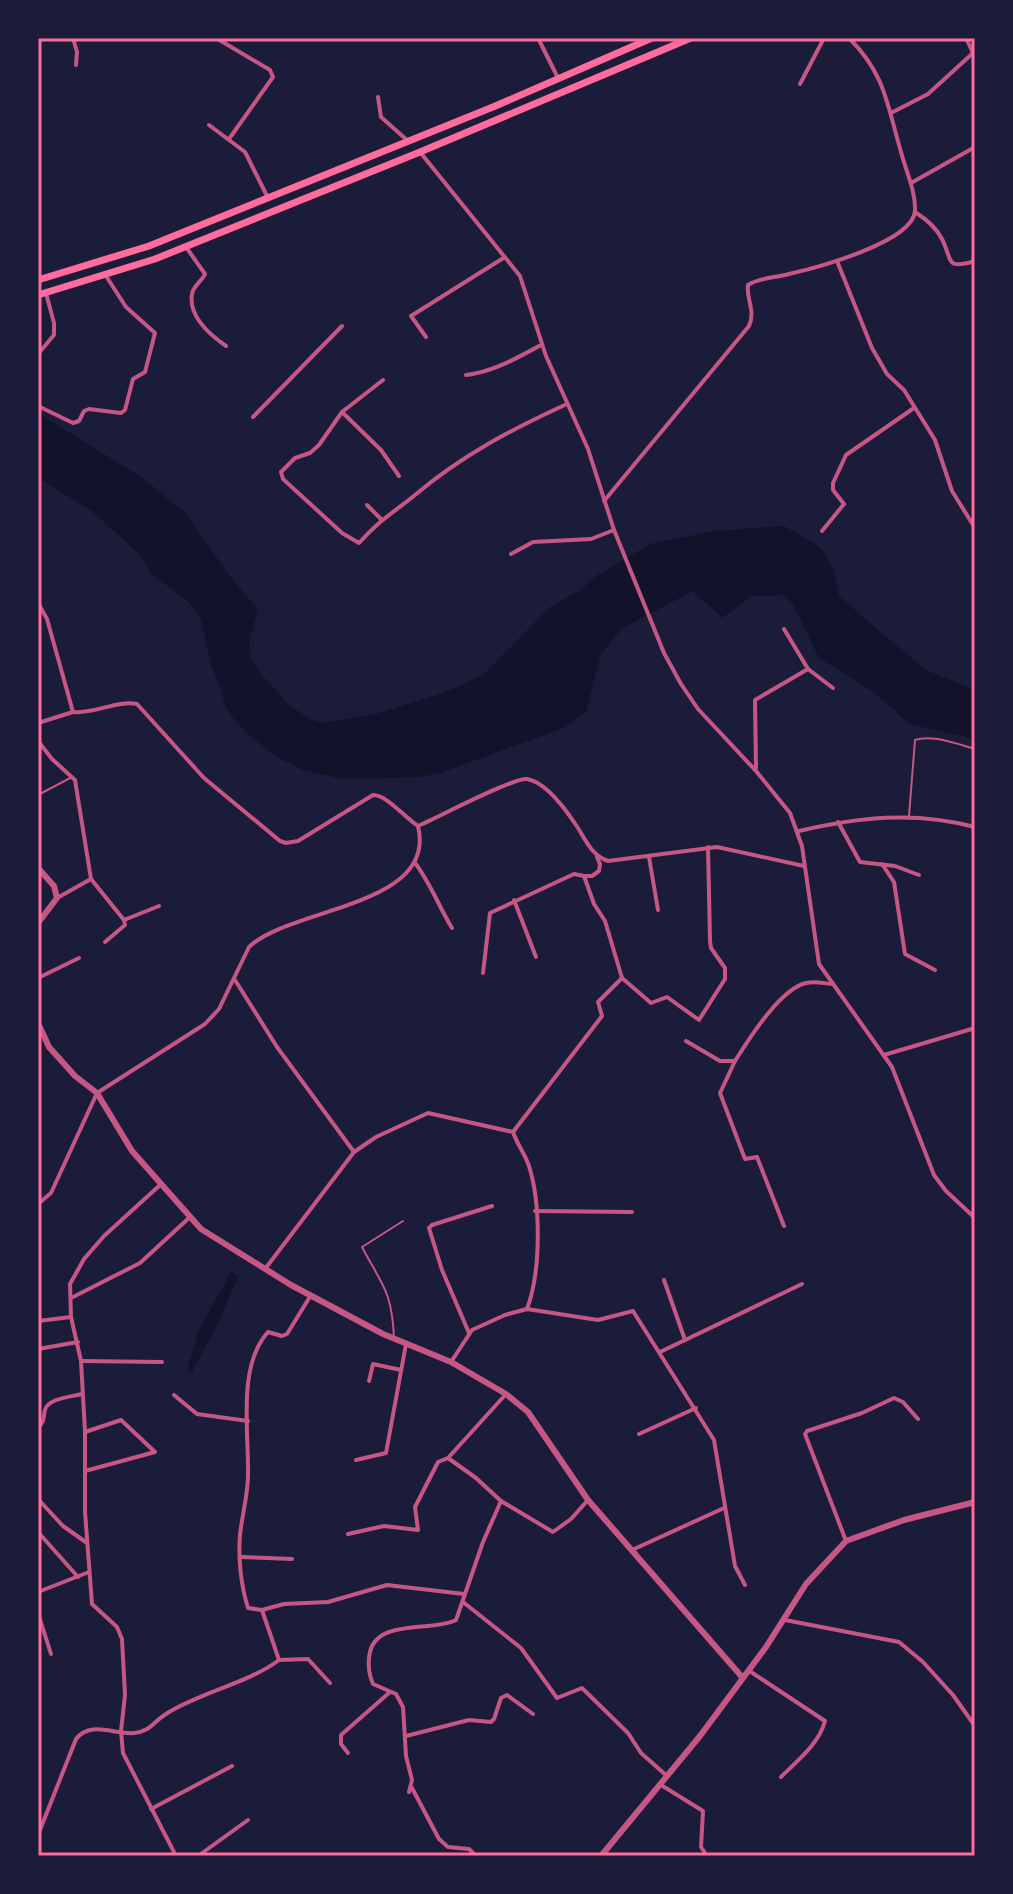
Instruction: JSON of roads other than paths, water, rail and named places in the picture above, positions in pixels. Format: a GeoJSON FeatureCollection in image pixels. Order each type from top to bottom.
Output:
{"type":"FeatureCollection","features":[{"type":"Feature","properties":{"kind":"main road"},"geometry":{"type":"LineString","coordinates":[[652,38],[128,254],[39,278],[42,294],[106,276],[186,247],[691,38]]}},
{"type":"Feature","properties":{"kind":"main road"},"geometry":{"type":"LineString","coordinates":[[408,141],[420,152]]}},
{"type":"Feature","properties":{"kind":"street"},"geometry":{"type":"LineString","coordinates":[[73,38],[77,52],[76,65]]}},
{"type":"Feature","properties":{"kind":"street"},"geometry":{"type":"LineString","coordinates":[[216,38],[270,70],[273,77],[229,139]]}},
{"type":"Feature","properties":{"kind":"street"},"geometry":{"type":"LineString","coordinates":[[538,38],[558,78]]}},
{"type":"Feature","properties":{"kind":"street"},"geometry":{"type":"LineString","coordinates":[[800,84],[824,38]]}},
{"type":"Feature","properties":{"kind":"street"},"geometry":{"type":"LineString","coordinates":[[603,502],[749,326],[753,309],[748,285],[837,261],[904,231],[913,221],[915,212],[911,183],[885,90],[873,66],[849,38]]}},
{"type":"Feature","properties":{"kind":"street"},"geometry":{"type":"LineString","coordinates":[[891,113],[928,94],[974,54],[966,38]]}},
{"type":"Feature","properties":{"kind":"street"},"geometry":{"type":"LineString","coordinates":[[378,97],[381,117],[408,141]]}},
{"type":"Feature","properties":{"kind":"street"},"geometry":{"type":"LineString","coordinates":[[209,125],[250,158],[268,198]]}},
{"type":"Feature","properties":{"kind":"street"},"geometry":{"type":"LineString","coordinates":[[911,183],[975,147]]}},
{"type":"Feature","properties":{"kind":"street"},"geometry":{"type":"LineString","coordinates":[[420,152],[520,276],[542,345],[588,449],[603,502],[664,653],[698,709],[783,803],[799,831],[817,957],[831,984],[898,1078],[917,1137],[934,1175],[975,1218]]}},
{"type":"Feature","properties":{"kind":"street"},"geometry":{"type":"LineString","coordinates":[[915,212],[928,220],[943,240],[947,258],[952,264],[959,266],[975,261]]}},
{"type":"Feature","properties":{"kind":"street"},"geometry":{"type":"LineString","coordinates":[[186,247],[205,274],[192,291],[191,299],[197,317],[204,328],[226,346]]}},
{"type":"Feature","properties":{"kind":"street"},"geometry":{"type":"LineString","coordinates":[[426,337],[411,316],[505,257]]}},
{"type":"Feature","properties":{"kind":"street"},"geometry":{"type":"LineString","coordinates":[[837,261],[872,348],[887,374],[899,383],[935,440],[952,491],[975,528]]}},
{"type":"Feature","properties":{"kind":"street"},"geometry":{"type":"LineString","coordinates":[[38,406],[73,423],[79,421],[84,411],[89,409],[121,413],[125,410],[133,379],[145,372],[155,333],[126,307],[106,276]]}},
{"type":"Feature","properties":{"kind":"street"},"geometry":{"type":"LineString","coordinates":[[38,354],[54,335],[54,323],[42,294]]}},
{"type":"Feature","properties":{"kind":"street"},"geometry":{"type":"LineString","coordinates":[[253,417],[342,326]]}},
{"type":"Feature","properties":{"kind":"street"},"geometry":{"type":"LineString","coordinates":[[466,375],[480,374],[504,365],[542,345]]}},
{"type":"Feature","properties":{"kind":"street"},"geometry":{"type":"LineString","coordinates":[[383,380],[342,412],[319,445],[310,453],[295,458],[281,472],[283,479],[342,533],[359,543],[381,519],[462,458],[516,427],[567,404]]}},
{"type":"Feature","properties":{"kind":"street"},"geometry":{"type":"LineString","coordinates":[[822,531],[844,504],[833,490],[833,483],[846,455],[914,408]]}},
{"type":"Feature","properties":{"kind":"street"},"geometry":{"type":"LineString","coordinates":[[342,412],[381,450],[399,476]]}},
{"type":"Feature","properties":{"kind":"street"},"geometry":{"type":"LineString","coordinates":[[367,505],[381,519]]}},
{"type":"Feature","properties":{"kind":"street"},"geometry":{"type":"LineString","coordinates":[[511,554],[533,542],[591,539],[615,533]]}},
{"type":"Feature","properties":{"kind":"street"},"geometry":{"type":"LineString","coordinates":[[38,603],[47,619],[73,712]]}},
{"type":"Feature","properties":{"kind":"street"},"geometry":{"type":"LineString","coordinates":[[784,629],[808,669],[833,688]]}},
{"type":"Feature","properties":{"kind":"street"},"geometry":{"type":"LineString","coordinates":[[756,771],[755,700],[808,669]]}},
{"type":"Feature","properties":{"kind":"street"},"geometry":{"type":"LineString","coordinates":[[38,723],[73,712],[88,713],[137,704],[204,778],[280,841],[298,841],[373,795],[383,796],[400,814],[418,826],[421,845],[415,863],[402,877],[366,898],[287,926],[249,947],[219,1009],[205,1024],[97,1093],[51,1193],[38,1204]]}},
{"type":"Feature","properties":{"kind":"street"},"geometry":{"type":"LineString","coordinates":[[38,741],[58,766],[73,777],[91,879],[124,920],[125,925],[105,942]]}},
{"type":"Feature","properties":{"kind":"street"},"geometry":{"type":"LineString","coordinates":[[418,826],[506,783],[529,779],[562,805],[597,857],[599,871],[592,876],[574,874],[490,913],[483,973]]}},
{"type":"Feature","properties":{"kind":"street"},"geometry":{"type":"LineString","coordinates":[[799,831],[877,816],[936,817],[975,827]]}},
{"type":"Feature","properties":{"kind":"street"},"geometry":{"type":"LineString","coordinates":[[838,822],[860,862],[895,866],[919,875]]}},
{"type":"Feature","properties":{"kind":"street"},"geometry":{"type":"LineString","coordinates":[[597,857],[608,861],[708,847],[729,848],[804,866]]}},
{"type":"Feature","properties":{"kind":"street"},"geometry":{"type":"LineString","coordinates":[[584,876],[594,904],[605,921],[622,978],[651,1003],[667,997],[699,1020],[725,979],[726,972],[711,948],[708,847]]}},
{"type":"Feature","properties":{"kind":"street"},"geometry":{"type":"LineString","coordinates":[[649,857],[658,910]]}},
{"type":"Feature","properties":{"kind":"street"},"geometry":{"type":"LineString","coordinates":[[415,863],[452,928]]}},
{"type":"Feature","properties":{"kind":"street"},"geometry":{"type":"LineString","coordinates":[[882,864],[894,882],[905,954],[935,970]]}},
{"type":"Feature","properties":{"kind":"street"},"geometry":{"type":"LineString","coordinates":[[38,868],[54,886],[57,898]]}},
{"type":"Feature","properties":{"kind":"street"},"geometry":{"type":"LineString","coordinates":[[38,923],[57,898],[91,879]]}},
{"type":"Feature","properties":{"kind":"street"},"geometry":{"type":"LineString","coordinates":[[514,900],[536,957]]}},
{"type":"Feature","properties":{"kind":"street"},"geometry":{"type":"LineString","coordinates":[[124,920],[159,906]]}},
{"type":"Feature","properties":{"kind":"street"},"geometry":{"type":"LineString","coordinates":[[38,978],[79,958]]}},
{"type":"Feature","properties":{"kind":"street"},"geometry":{"type":"LineString","coordinates":[[513,1132],[602,1016],[598,1002],[622,978]]}},
{"type":"Feature","properties":{"kind":"street"},"geometry":{"type":"LineString","coordinates":[[235,980],[277,1047],[354,1152]]}},
{"type":"Feature","properties":{"kind":"street"},"geometry":{"type":"LineString","coordinates":[[784,1226],[757,1157],[745,1159],[720,1093],[752,1034],[785,996],[809,982],[831,984]]}},
{"type":"Feature","properties":{"kind":"street"},"geometry":{"type":"LineString","coordinates":[[38,1023],[49,1047],[75,1076],[97,1093],[132,1151],[201,1229],[311,1295],[394,1339],[451,1362],[506,1394],[528,1412],[588,1500],[742,1677]]}},
{"type":"Feature","properties":{"kind":"street"},"geometry":{"type":"LineString","coordinates":[[884,1055],[975,1028]]}},
{"type":"Feature","properties":{"kind":"street"},"geometry":{"type":"LineString","coordinates":[[686,1041],[720,1061],[735,1061]]}},
{"type":"Feature","properties":{"kind":"street"},"geometry":{"type":"LineString","coordinates":[[265,1269],[354,1152],[388,1131],[428,1113],[513,1132]]}},
{"type":"Feature","properties":{"kind":"street"},"geometry":{"type":"LineString","coordinates":[[513,1132],[528,1162],[535,1211],[538,1271],[527,1309]]}},
{"type":"Feature","properties":{"kind":"street"},"geometry":{"type":"LineString","coordinates":[[160,1185],[104,1236],[84,1259],[70,1284],[70,1299],[81,1361],[92,1604],[117,1627],[122,1639],[125,1695],[121,1731],[123,1753],[176,1856]]}},
{"type":"Feature","properties":{"kind":"street"},"geometry":{"type":"LineString","coordinates":[[469,1333],[442,1270],[429,1228],[492,1206]]}},
{"type":"Feature","properties":{"kind":"street"},"geometry":{"type":"LineString","coordinates":[[535,1211],[632,1212]]}},
{"type":"Feature","properties":{"kind":"street"},"geometry":{"type":"LineString","coordinates":[[70,1299],[140,1263],[190,1217]]}},
{"type":"Feature","properties":{"kind":"street"},"geometry":{"type":"LineString","coordinates":[[664,1280],[685,1340]]}},
{"type":"Feature","properties":{"kind":"street"},"geometry":{"type":"LineString","coordinates":[[660,1352],[802,1284]]}},
{"type":"Feature","properties":{"kind":"street"},"geometry":{"type":"LineString","coordinates":[[311,1295],[287,1334],[268,1332],[255,1353],[247,1391],[248,1477],[240,1538],[246,1605],[251,1611],[284,1604],[328,1602],[387,1585],[464,1594]]}},
{"type":"Feature","properties":{"kind":"street"},"geometry":{"type":"LineString","coordinates":[[451,1362],[469,1333],[492,1319],[527,1309],[598,1320],[633,1311],[714,1440],[735,1566],[745,1585]]}},
{"type":"Feature","properties":{"kind":"street"},"geometry":{"type":"LineString","coordinates":[[38,1321],[71,1317]]}},
{"type":"Feature","properties":{"kind":"street"},"geometry":{"type":"LineString","coordinates":[[38,1349],[78,1342]]}},
{"type":"Feature","properties":{"kind":"street"},"geometry":{"type":"LineString","coordinates":[[356,1460],[386,1453],[406,1344]]}},
{"type":"Feature","properties":{"kind":"street"},"geometry":{"type":"LineString","coordinates":[[81,1361],[162,1362]]}},
{"type":"Feature","properties":{"kind":"street"},"geometry":{"type":"LineString","coordinates":[[369,1381],[373,1364],[401,1370]]}},
{"type":"Feature","properties":{"kind":"street"},"geometry":{"type":"LineString","coordinates":[[38,1428],[44,1421],[45,1407],[49,1402],[82,1394]]}},
{"type":"Feature","properties":{"kind":"street"},"geometry":{"type":"LineString","coordinates":[[348,1534],[384,1526],[418,1530],[415,1507],[438,1462],[448,1458],[506,1394]]}},
{"type":"Feature","properties":{"kind":"street"},"geometry":{"type":"LineString","coordinates":[[174,1395],[197,1414],[248,1421]]}},
{"type":"Feature","properties":{"kind":"street"},"geometry":{"type":"LineString","coordinates":[[846,1541],[805,1434],[894,1398],[903,1402],[918,1419]]}},
{"type":"Feature","properties":{"kind":"street"},"geometry":{"type":"LineString","coordinates":[[639,1434],[696,1408]]}},
{"type":"Feature","properties":{"kind":"street"},"geometry":{"type":"LineString","coordinates":[[85,1432],[121,1420],[155,1452],[85,1471]]}},
{"type":"Feature","properties":{"kind":"street"},"geometry":{"type":"LineString","coordinates":[[448,1458],[501,1501],[553,1532],[571,1519],[588,1500]]}},
{"type":"Feature","properties":{"kind":"street"},"geometry":{"type":"LineString","coordinates":[[38,1499],[63,1526],[87,1543]]}},
{"type":"Feature","properties":{"kind":"street"},"geometry":{"type":"LineString","coordinates":[[476,1856],[469,1849],[451,1848],[433,1832],[411,1790],[403,1707],[396,1694],[376,1687],[370,1679],[369,1656],[375,1639],[400,1630],[453,1622],[458,1617],[501,1501]]}},
{"type":"Feature","properties":{"kind":"street"},"geometry":{"type":"LineString","coordinates":[[601,1856],[661,1785],[748,1670],[785,1620],[806,1584],[846,1541],[904,1520],[975,1502]]}},
{"type":"Feature","properties":{"kind":"street"},"geometry":{"type":"LineString","coordinates":[[632,1550],[724,1508]]}},
{"type":"Feature","properties":{"kind":"street"},"geometry":{"type":"LineString","coordinates":[[38,1532],[78,1577]]}},
{"type":"Feature","properties":{"kind":"street"},"geometry":{"type":"LineString","coordinates":[[240,1557],[292,1559]]}},
{"type":"Feature","properties":{"kind":"street"},"geometry":{"type":"LineString","coordinates":[[38,1592],[89,1572]]}},
{"type":"Feature","properties":{"kind":"street"},"geometry":{"type":"LineString","coordinates":[[463,1602],[521,1648],[557,1698],[582,1688],[628,1733],[641,1753],[667,1776]]}},
{"type":"Feature","properties":{"kind":"street"},"geometry":{"type":"LineString","coordinates":[[262,1610],[279,1660]]}},
{"type":"Feature","properties":{"kind":"street"},"geometry":{"type":"LineString","coordinates":[[38,1613],[51,1654]]}},
{"type":"Feature","properties":{"kind":"street"},"geometry":{"type":"LineString","coordinates":[[785,1620],[899,1642],[923,1662],[953,1695],[975,1726]]}},
{"type":"Feature","properties":{"kind":"street"},"geometry":{"type":"LineString","coordinates":[[38,1835],[40,1822],[82,1731],[92,1728],[134,1733],[147,1729],[166,1714],[279,1660],[308,1659],[330,1683]]}},
{"type":"Feature","properties":{"kind":"street"},"geometry":{"type":"LineString","coordinates":[[748,1670],[825,1721],[823,1731],[813,1744],[781,1777]]}},
{"type":"Feature","properties":{"kind":"street"},"geometry":{"type":"LineString","coordinates":[[348,1753],[341,1744],[341,1735],[390,1692]]}},
{"type":"Feature","properties":{"kind":"street"},"geometry":{"type":"LineString","coordinates":[[406,1736],[469,1720],[491,1722],[501,1698],[507,1695],[533,1714]]}},
{"type":"Feature","properties":{"kind":"street"},"geometry":{"type":"LineString","coordinates":[[151,1809],[232,1766]]}},
{"type":"Feature","properties":{"kind":"street"},"geometry":{"type":"LineString","coordinates":[[661,1785],[703,1811],[701,1847],[707,1856]]}},
{"type":"Feature","properties":{"kind":"street"},"geometry":{"type":"LineString","coordinates":[[198,1856],[248,1820]]}},
{"type":"Feature","properties":{"kind":"street"},"geometry":{"type":"LineString","coordinates":[[447,1856],[451,1848]]}},
{"type":"Feature","properties":{"kind":"lane"},"geometry":{"type":"LineString","coordinates":[[909,816],[915,740],[936,740],[975,749]]}},
{"type":"Feature","properties":{"kind":"lane"},"geometry":{"type":"LineString","coordinates":[[38,795],[73,777]]}},
{"type":"Feature","properties":{"kind":"lane"},"geometry":{"type":"LineString","coordinates":[[394,1339],[388,1292],[362,1247],[403,1221]]}}]}
